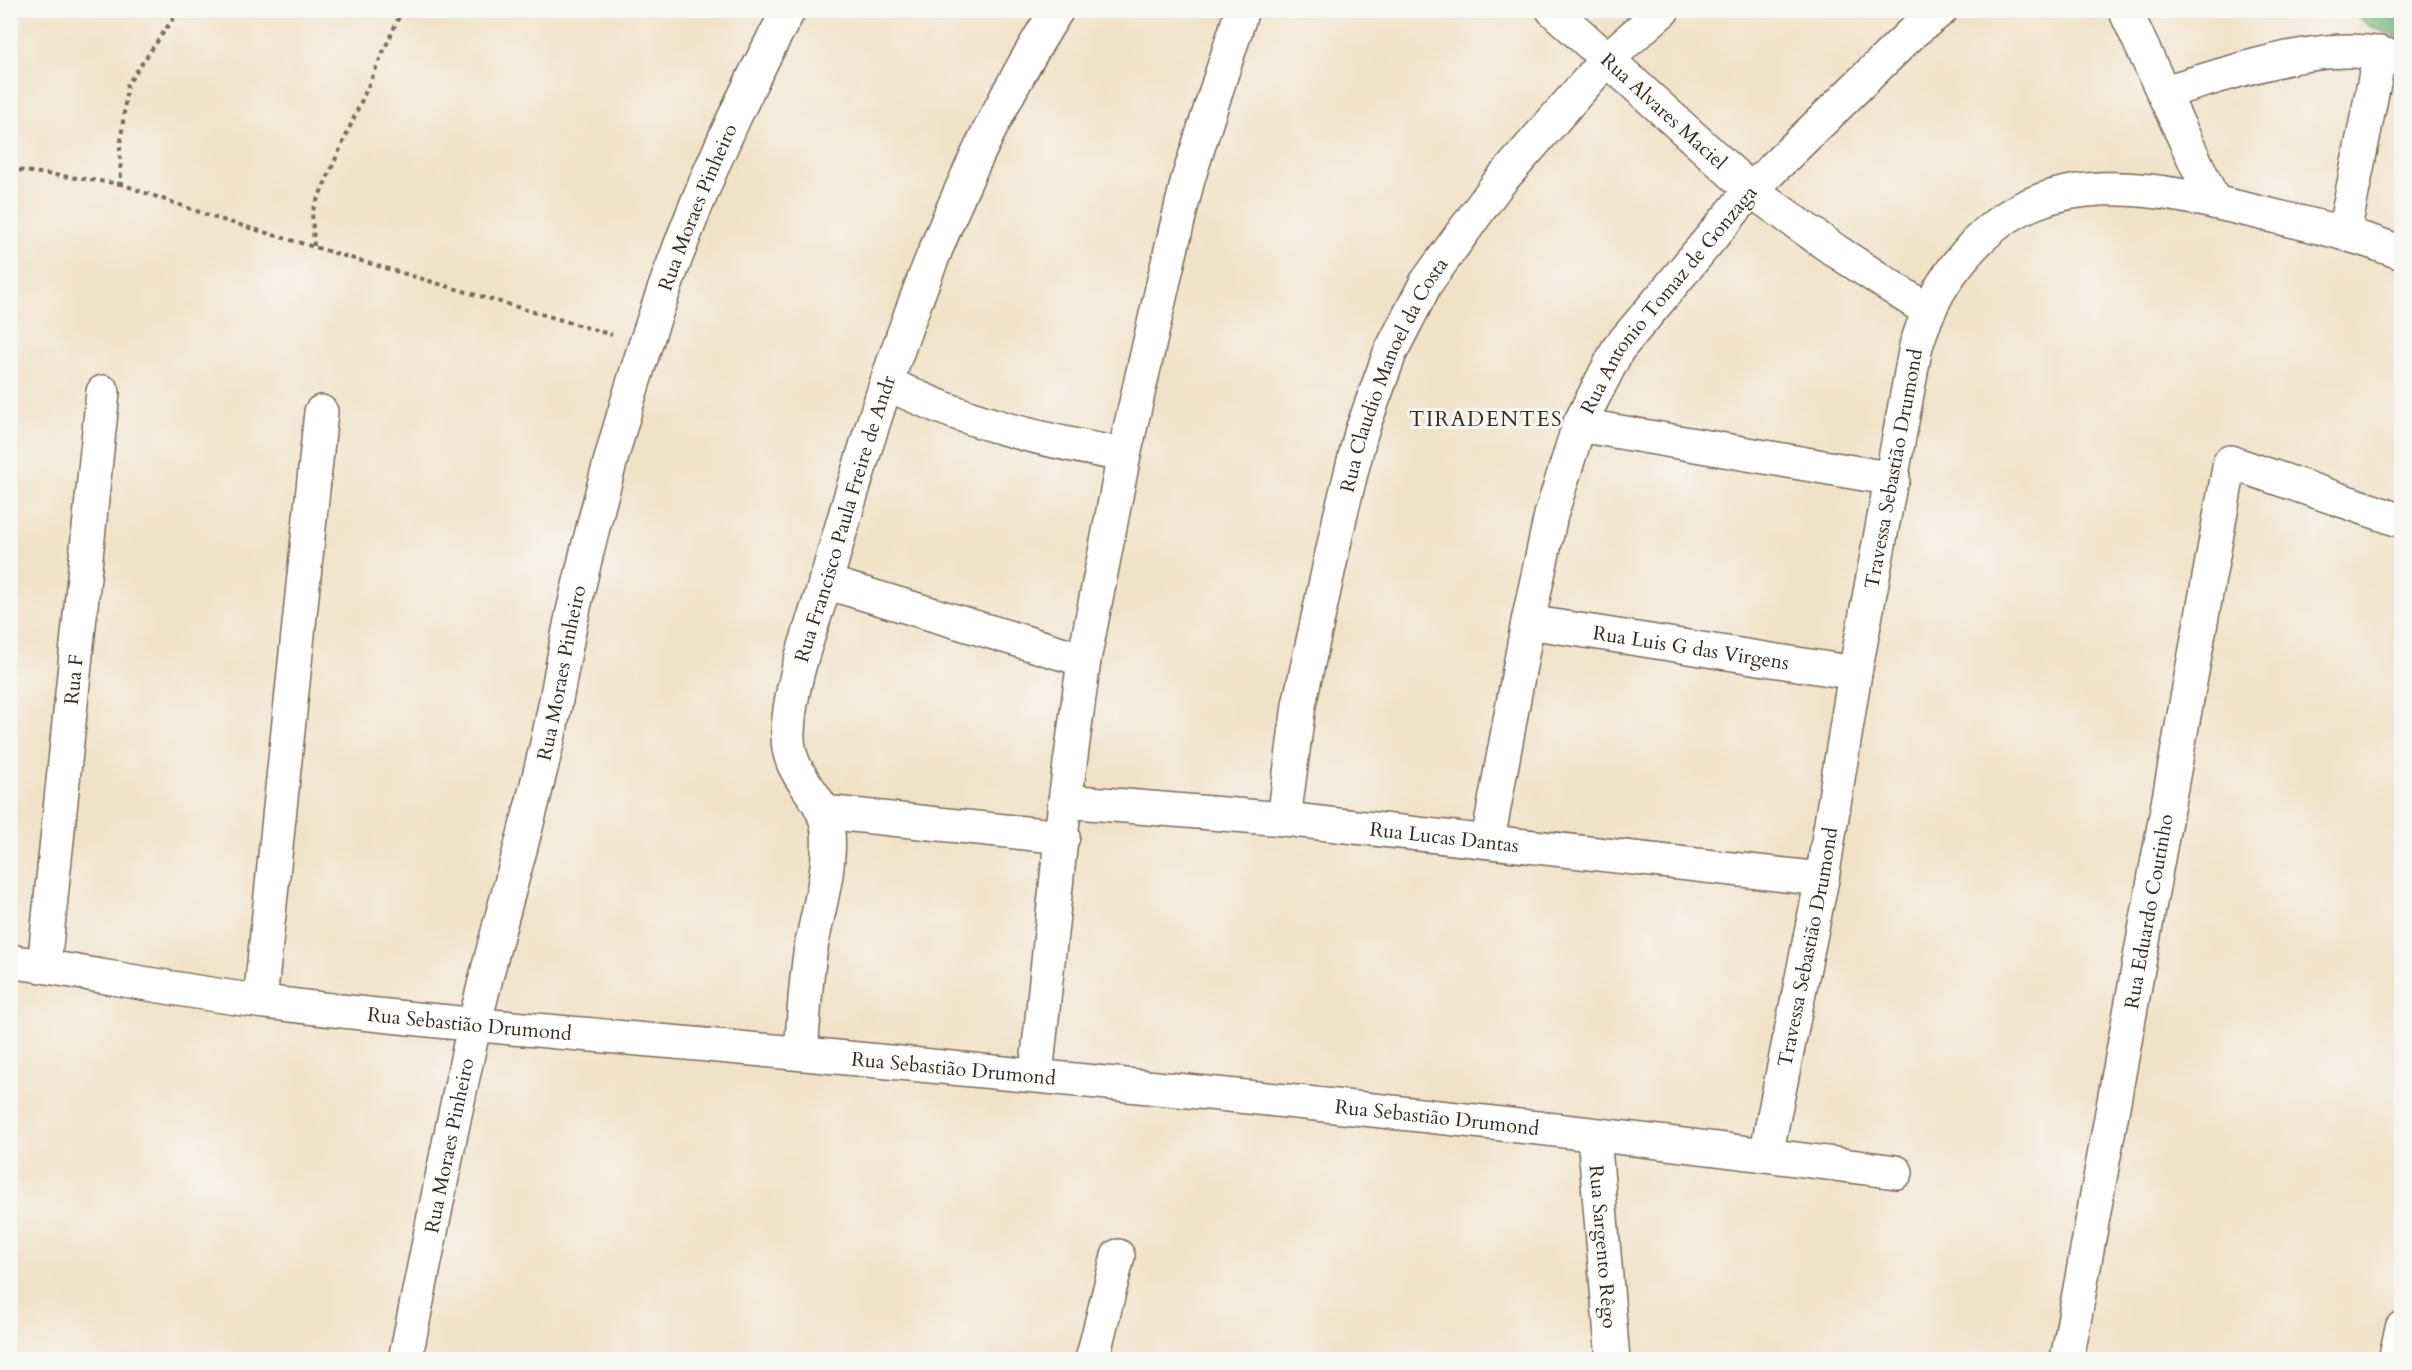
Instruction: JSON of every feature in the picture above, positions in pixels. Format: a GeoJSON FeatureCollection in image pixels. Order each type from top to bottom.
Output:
{"type":"FeatureCollection","features":[{"type":"Feature","properties":{"kind":"street","name":"Rua Moraes Pinheiro"},"geometry":{"type":"LineString","coordinates":[[405,1359],[474,1026],[548,739],[577,597],[612,453],[644,344],[692,210],[750,80],[789,10]]}},
{"type":"Feature","properties":{"kind":"street","name":"Rua Francisco Paula Freire de Andr"},"geometry":{"type":"LineString","coordinates":[[825,812],[790,761],[788,735],[798,675],[887,383],[940,242],[983,139],[1022,65],[1057,10]]}},
{"type":"Feature","properties":{"kind":"street"},"geometry":{"type":"LineString","coordinates":[[1036,1075],[1063,837],[1065,801],[1084,660],[1124,455],[1188,180],[1242,10]]}},
{"type":"Feature","properties":{"kind":"street","name":"Rua Alvares Maciel"},"geometry":{"type":"LineString","coordinates":[[1553,10],[1751,190],[1836,251],[1927,310]]}},
{"type":"Feature","properties":{"kind":"street","name":"Rua Claudio Manoel da Costa"},"geometry":{"type":"LineString","coordinates":[[1284,819],[1299,705],[1337,528],[1361,433],[1390,353],[1426,283],[1497,185],[1607,59],[1663,10]]}},
{"type":"Feature","properties":{"kind":"street","name":"Rua Antonio Tomaz de Gonzaga"},"geometry":{"type":"LineString","coordinates":[[1488,840],[1528,622],[1551,515],[1579,425],[1618,349],[1751,190],[1914,31],[1941,10]]}},
{"type":"Feature","properties":{"kind":"street"},"geometry":{"type":"LineString","coordinates":[[2125,10],[2214,202]]}},
{"type":"Feature","properties":{"kind":"street"},"geometry":{"type":"LineString","coordinates":[[2164,92],[2293,55],[2357,52],[2391,57],[2344,234]]}},
{"type":"Feature","properties":{"kind":"street","name":"Travessa Sebastião Drumond"},"geometry":{"type":"LineString","coordinates":[[1766,1155],[1822,879],[1855,673],[1917,346],[1927,310],[1948,273],[1983,235],[2025,205],[2068,191],[2111,188],[2214,202],[2344,234],[2402,253]]}},
{"type":"Feature","properties":{"kind":"street"},"geometry":{"type":"LineString","coordinates":[[887,383],[925,402],[992,426],[1036,439],[1124,455]]}},
{"type":"Feature","properties":{"kind":"street","name":"Rua F"},"geometry":{"type":"LineString","coordinates":[[44,966],[103,392]]}},
{"type":"Feature","properties":{"kind":"street"},"geometry":{"type":"LineString","coordinates":[[260,1001],[321,412]]}},
{"type":"Feature","properties":{"kind":"street"},"geometry":{"type":"LineString","coordinates":[[1579,425],[1893,479]]}},
{"type":"Feature","properties":{"kind":"street","name":"Rua Eduardo Coutinho"},"geometry":{"type":"LineString","coordinates":[[2067,1359],[2230,462],[2402,520]]}},
{"type":"Feature","properties":{"kind":"street"},"geometry":{"type":"LineString","coordinates":[[825,582],[1084,660]]}},
{"type":"Feature","properties":{"kind":"street","name":"Rua Luis G das Virgens"},"geometry":{"type":"LineString","coordinates":[[1528,622],[1855,673]]}},
{"type":"Feature","properties":{"kind":"street","name":"Rua Lucas Dantas"},"geometry":{"type":"LineString","coordinates":[[1065,801],[1284,819],[1488,840],[1822,879]]}},
{"type":"Feature","properties":{"kind":"street"},"geometry":{"type":"LineString","coordinates":[[801,1053],[811,951],[824,885],[828,834],[825,812],[1063,837]]}},
{"type":"Feature","properties":{"kind":"street","name":"Rua Sebastião Drumond"},"geometry":{"type":"LineString","coordinates":[[10,961],[260,1001],[474,1026],[1036,1075],[1594,1135],[1896,1172]]}},
{"type":"Feature","properties":{"kind":"street","name":"Rua Sargento Rêgo"},"geometry":{"type":"LineString","coordinates":[[1594,1135],[1613,1359]]}},
{"type":"Feature","properties":{"kind":"street"},"geometry":{"type":"LineString","coordinates":[[1092,1359],[1118,1256]]}},
{"type":"Feature","properties":{"kind":"street"},"geometry":{"type":"LineString","coordinates":[[2395,1359],[2402,1328]]}},
{"type":"Feature","properties":{"kind":"path"},"geometry":{"type":"LineString","coordinates":[[121,184],[120,149],[127,85],[179,10]]}},
{"type":"Feature","properties":{"kind":"path"},"geometry":{"type":"LineString","coordinates":[[314,246],[312,212],[402,10]]}},
{"type":"Feature","properties":{"kind":"path"},"geometry":{"type":"LineString","coordinates":[[10,169],[121,184],[216,218],[644,344]]}},
{"type":"Feature","properties":{"kind":"green space"},"geometry":{"type":"Polygon","coordinates":[[[2351,11],[2401,11],[2401,39],[2368,25],[2351,11]]]}},
{"type":"Feature","properties":{"kind":"district","name":"TIRADENTES"},"geometry":{"type":"Point","coordinates":[1486,419]}}]}
